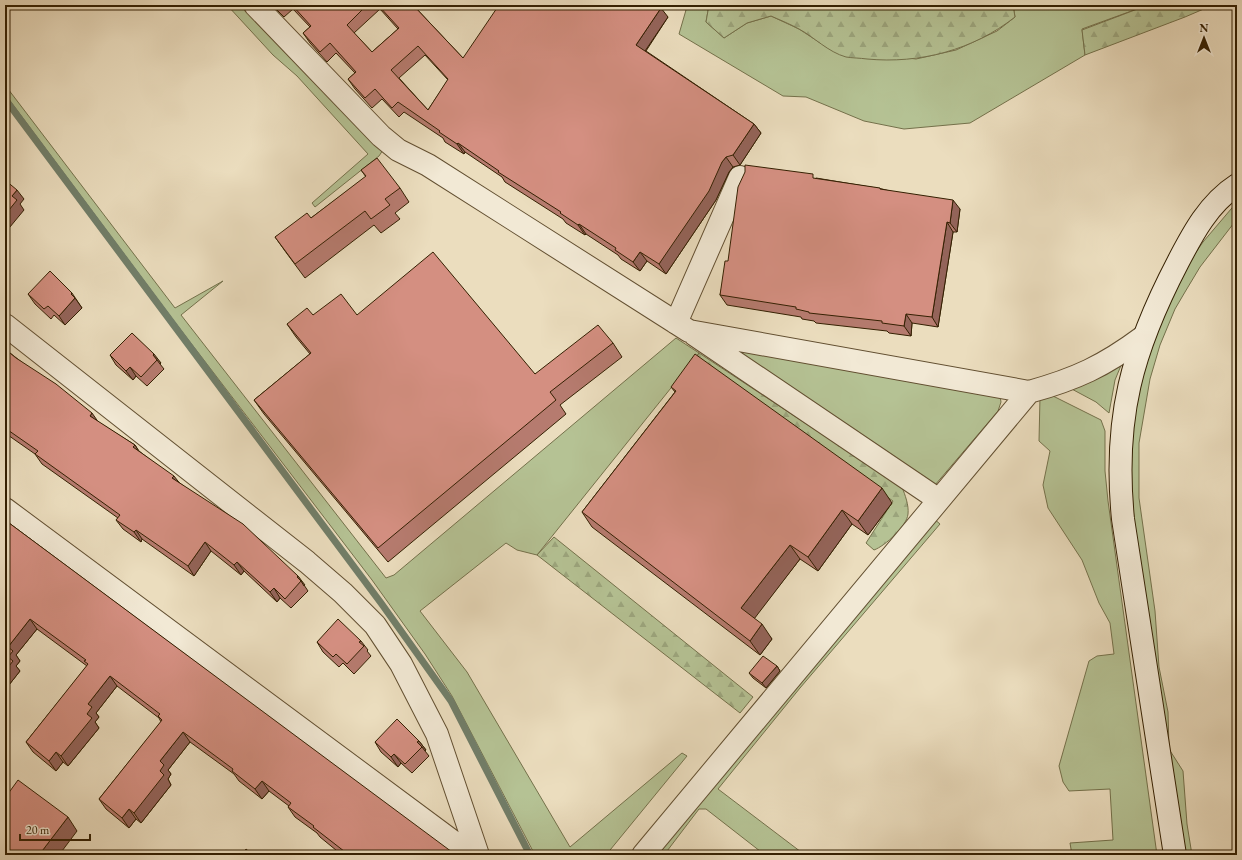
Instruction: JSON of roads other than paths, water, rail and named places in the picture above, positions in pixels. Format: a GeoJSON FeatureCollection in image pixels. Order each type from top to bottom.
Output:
{"type":"FeatureCollection","features":[{"type":"Feature","properties":{"kind":"street"},"geometry":{"type":"LineString","coordinates":[[255,5],[381,136],[398,150],[428,165],[682,327],[939,500]]}},
{"type":"Feature","properties":{"kind":"street"},"geometry":{"type":"LineString","coordinates":[[682,327],[740,177]]}},
{"type":"Feature","properties":{"kind":"street"},"geometry":{"type":"LineString","coordinates":[[1175,855],[1126,544],[1120,488],[1120,454],[1124,413],[1134,362],[1143,337],[1189,241],[1206,215],[1228,192],[1237,185]]}},
{"type":"Feature","properties":{"kind":"street"},"geometry":{"type":"LineString","coordinates":[[5,325],[307,562],[344,593],[375,625],[402,664],[437,734],[478,855]]}},
{"type":"Feature","properties":{"kind":"street"},"geometry":{"type":"LineString","coordinates":[[682,327],[1029,392],[1077,377],[1103,364],[1143,337]]}},
{"type":"Feature","properties":{"kind":"street"},"geometry":{"type":"LineString","coordinates":[[643,855],[1029,392]]}},
{"type":"Feature","properties":{"kind":"street"},"geometry":{"type":"LineString","coordinates":[[5,509],[472,855]]}},
{"type":"Feature","properties":{"kind":"waterway"},"geometry":{"type":"LineString","coordinates":[[5,99],[381,603],[451,701],[530,855]]}}]}
